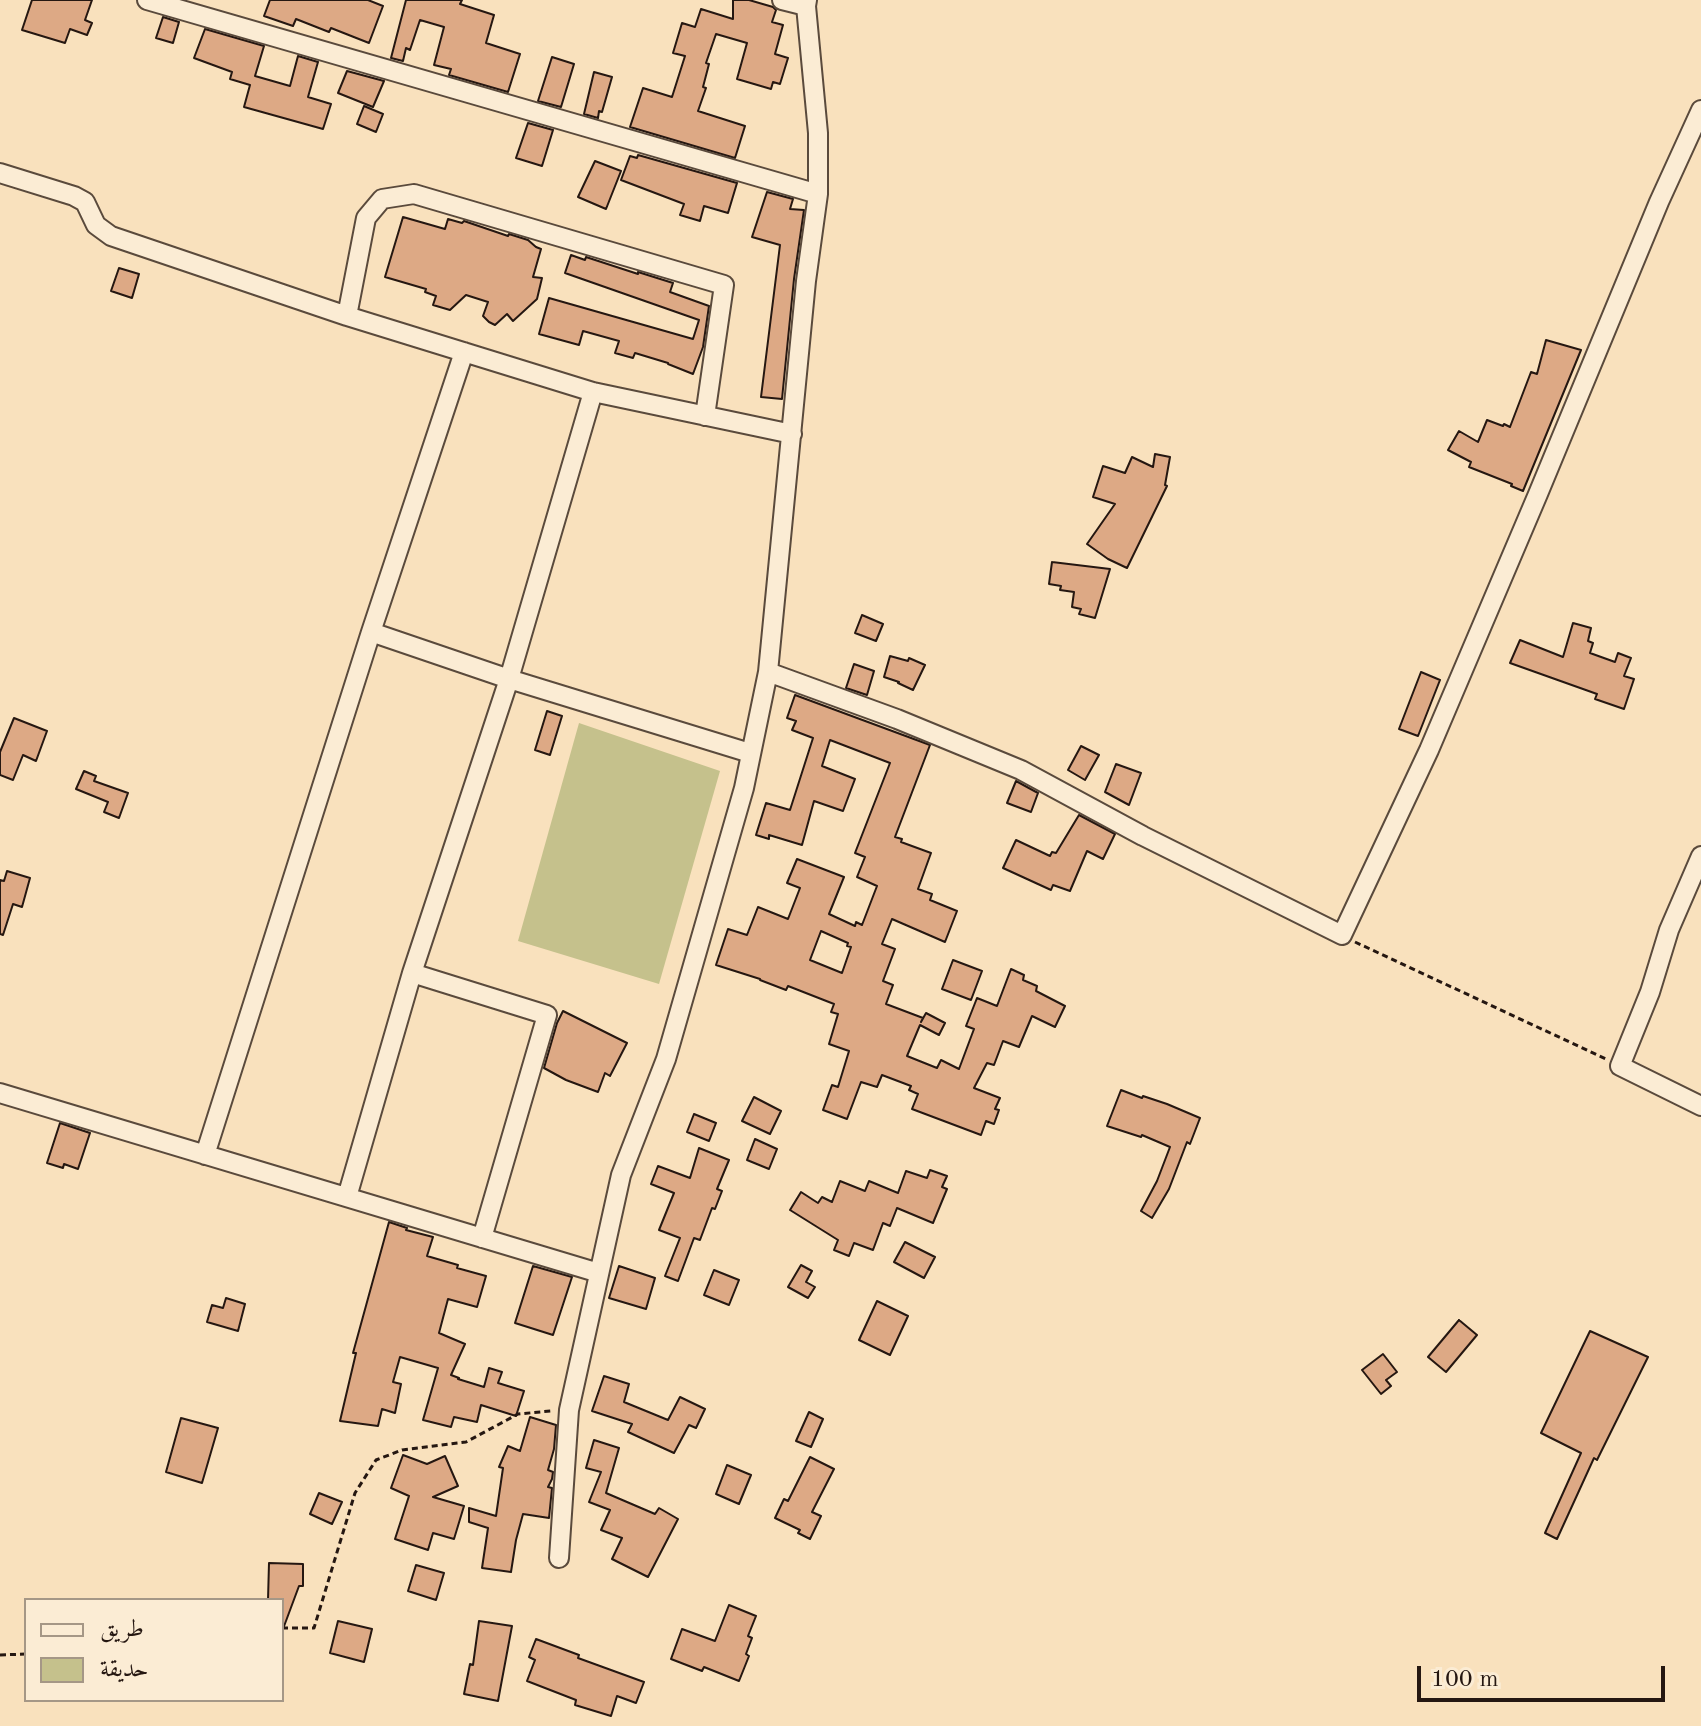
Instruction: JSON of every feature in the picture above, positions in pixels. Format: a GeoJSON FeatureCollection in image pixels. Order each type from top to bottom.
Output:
{"type":"FeatureCollection","features":[{"type":"Feature","properties":{"kind":"street"},"geometry":{"type":"LineString","coordinates":[[147,0],[818,194]]}},
{"type":"Feature","properties":{"kind":"street"},"geometry":{"type":"LineString","coordinates":[[559,1558],[569,1410],[621,1175],[666,1059],[744,788],[768,672],[806,281],[818,194],[818,133],[807,3],[782,0]]}},
{"type":"Feature","properties":{"kind":"street"},"geometry":{"type":"LineString","coordinates":[[768,672],[897,719],[1021,770],[1143,836],[1342,935],[1429,750],[1659,202],[1701,110]]}},
{"type":"Feature","properties":{"kind":"street"},"geometry":{"type":"LineString","coordinates":[[0,173],[85,202],[96,225],[111,236],[347,316],[593,392],[792,434]]}},
{"type":"Feature","properties":{"kind":"street"},"geometry":{"type":"LineString","coordinates":[[347,316],[366,218],[382,199],[414,194],[724,285],[705,416]]}},
{"type":"Feature","properties":{"kind":"street"},"geometry":{"type":"LineString","coordinates":[[205,1155],[371,632],[464,352]]}},
{"type":"Feature","properties":{"kind":"street"},"geometry":{"type":"LineString","coordinates":[[347,1197],[412,973],[509,679],[593,392]]}},
{"type":"Feature","properties":{"kind":"street"},"geometry":{"type":"LineString","coordinates":[[371,632],[509,679],[750,753]]}},
{"type":"Feature","properties":{"kind":"street"},"geometry":{"type":"LineString","coordinates":[[1701,856],[1669,930],[1650,992],[1620,1066],[1701,1106]]}},
{"type":"Feature","properties":{"kind":"street"},"geometry":{"type":"LineString","coordinates":[[412,973],[547,1015],[482,1238]]}},
{"type":"Feature","properties":{"kind":"street"},"geometry":{"type":"LineString","coordinates":[[0,1093],[599,1273]]}},
{"type":"Feature","properties":{"kind":"path"},"geometry":{"type":"LineString","coordinates":[[1342,935],[1620,1066]]}},
{"type":"Feature","properties":{"kind":"path"},"geometry":{"type":"LineString","coordinates":[[284,1628],[314,1628],[355,1493],[376,1460],[402,1450],[466,1442],[518,1414],[569,1410]]}},
{"type":"Feature","properties":{"kind":"path"},"geometry":{"type":"LineString","coordinates":[[0,1655],[24,1654]]}},
{"type":"Feature","properties":{"kind":"green space"},"geometry":{"type":"Polygon","coordinates":[[[579,723],[720,771],[659,984],[518,941],[579,723]]]}},
{"type":"Feature","properties":{"kind":"building"},"geometry":{"type":"Polygon","coordinates":[[[32,0],[92,0],[85,20],[92,23],[87,35],[70,29],[65,43],[22,30],[32,0]]]}},
{"type":"Feature","properties":{"kind":"building"},"geometry":{"type":"Polygon","coordinates":[[[270,0],[368,0],[383,6],[369,43],[296,19],[293,26],[264,16],[270,0]]]}},
{"type":"Feature","properties":{"kind":"building"},"geometry":{"type":"Polygon","coordinates":[[[406,0],[462,0],[460,4],[494,15],[486,43],[520,54],[508,92],[449,75],[451,69],[434,65],[444,27],[420,20],[403,61],[391,58],[406,0]]]}},
{"type":"Feature","properties":{"kind":"building"},"geometry":{"type":"Polygon","coordinates":[[[733,0],[749,0],[776,10],[772,22],[783,25],[775,54],[788,58],[780,84],[773,82],[771,89],[737,79],[747,43],[716,34],[706,63],[709,64],[703,87],[706,88],[698,111],[745,126],[735,158],[630,127],[643,88],[672,97],[685,56],[673,53],[682,23],[695,27],[701,9],[733,19],[733,0]]]}},
{"type":"Feature","properties":{"kind":"building"},"geometry":{"type":"Polygon","coordinates":[[[163,17],[179,22],[173,43],[156,38],[163,17]]]}},
{"type":"Feature","properties":{"kind":"building"},"geometry":{"type":"Polygon","coordinates":[[[205,29],[264,46],[255,76],[290,86],[298,56],[318,62],[308,97],[331,104],[323,129],[244,107],[250,85],[230,79],[232,72],[194,58],[205,29]]]}},
{"type":"Feature","properties":{"kind":"building"},"geometry":{"type":"Polygon","coordinates":[[[552,57],[574,64],[561,107],[538,101],[552,57]]]}},
{"type":"Feature","properties":{"kind":"building"},"geometry":{"type":"Polygon","coordinates":[[[347,71],[384,81],[373,107],[338,93],[347,71]]]}},
{"type":"Feature","properties":{"kind":"building"},"geometry":{"type":"Polygon","coordinates":[[[594,72],[612,77],[598,118],[584,114],[594,72]]]}},
{"type":"Feature","properties":{"kind":"building"},"geometry":{"type":"Polygon","coordinates":[[[364,106],[383,114],[376,132],[357,124],[364,106]]]}},
{"type":"Feature","properties":{"kind":"building"},"geometry":{"type":"Polygon","coordinates":[[[528,123],[553,130],[542,166],[516,158],[528,123]]]}},
{"type":"Feature","properties":{"kind":"building"},"geometry":{"type":"Polygon","coordinates":[[[638,155],[737,183],[728,213],[704,206],[700,221],[680,215],[684,204],[621,180],[630,156],[637,158],[638,155]]]}},
{"type":"Feature","properties":{"kind":"building"},"geometry":{"type":"Polygon","coordinates":[[[595,161],[621,171],[606,209],[578,197],[595,161]]]}},
{"type":"Feature","properties":{"kind":"building"},"geometry":{"type":"Polygon","coordinates":[[[767,192],[793,199],[790,209],[804,210],[782,399],[761,397],[780,245],[752,237],[767,192]]]}},
{"type":"Feature","properties":{"kind":"building"},"geometry":{"type":"Polygon","coordinates":[[[403,217],[445,229],[448,219],[464,221],[528,240],[541,249],[533,277],[542,278],[537,299],[513,321],[507,314],[495,325],[483,316],[488,302],[466,295],[450,310],[433,305],[436,296],[425,292],[426,289],[385,277],[403,217]]]}},
{"type":"Feature","properties":{"kind":"building"},"geometry":{"type":"Polygon","coordinates":[[[571,255],[673,283],[670,292],[709,306],[703,347],[693,374],[635,353],[633,358],[615,353],[619,341],[583,331],[579,345],[539,334],[549,298],[693,339],[699,320],[565,273],[571,255]]]}},
{"type":"Feature","properties":{"kind":"building"},"geometry":{"type":"Polygon","coordinates":[[[119,268],[139,274],[132,298],[111,291],[119,268]]]}},
{"type":"Feature","properties":{"kind":"building"},"geometry":{"type":"Polygon","coordinates":[[[1546,340],[1581,350],[1523,491],[1469,467],[1471,462],[1448,450],[1459,431],[1478,442],[1487,420],[1510,427],[1531,372],[1537,374],[1546,340]]]}},
{"type":"Feature","properties":{"kind":"building"},"geometry":{"type":"Polygon","coordinates":[[[1155,454],[1170,457],[1167,486],[1127,568],[1087,544],[1115,504],[1093,497],[1103,466],[1125,473],[1132,457],[1153,467],[1155,454]]]}},
{"type":"Feature","properties":{"kind":"building"},"geometry":{"type":"Polygon","coordinates":[[[1052,562],[1110,569],[1095,618],[1079,614],[1081,609],[1072,607],[1074,592],[1049,584],[1052,562]]]}},
{"type":"Feature","properties":{"kind":"building"},"geometry":{"type":"Polygon","coordinates":[[[862,615],[883,624],[876,641],[855,633],[862,615]]]}},
{"type":"Feature","properties":{"kind":"building"},"geometry":{"type":"Polygon","coordinates":[[[1573,623],[1591,628],[1588,641],[1593,643],[1590,653],[1615,662],[1618,653],[1631,658],[1624,676],[1634,679],[1624,709],[1595,699],[1597,694],[1510,663],[1520,640],[1563,657],[1573,623]]]}},
{"type":"Feature","properties":{"kind":"building"},"geometry":{"type":"Polygon","coordinates":[[[890,656],[908,661],[909,658],[925,665],[913,690],[884,677],[890,656]]]}},
{"type":"Feature","properties":{"kind":"building"},"geometry":{"type":"Polygon","coordinates":[[[854,664],[874,671],[867,695],[846,688],[854,664]]]}},
{"type":"Feature","properties":{"kind":"building"},"geometry":{"type":"Polygon","coordinates":[[[1421,672],[1440,680],[1418,736],[1399,729],[1421,672]]]}},
{"type":"Feature","properties":{"kind":"building"},"geometry":{"type":"Polygon","coordinates":[[[795,695],[930,745],[895,837],[931,853],[918,889],[932,894],[930,900],[957,911],[945,942],[892,919],[882,944],[895,949],[883,981],[893,985],[886,1004],[923,1018],[921,1022],[926,1013],[945,1023],[939,1035],[920,1025],[907,1056],[937,1068],[941,1060],[959,1069],[974,1029],[966,1026],[977,998],[997,1006],[1011,969],[1024,975],[1023,980],[1037,986],[1036,991],[1065,1006],[1055,1027],[1032,1016],[1019,1047],[1003,1041],[994,1065],[987,1063],[974,1088],[1000,1098],[995,1109],[999,1110],[994,1124],[986,1121],[981,1135],[912,1109],[918,1094],[909,1090],[911,1086],[882,1075],[877,1087],[861,1082],[847,1119],[823,1110],[832,1085],[838,1087],[849,1051],[829,1044],[838,1014],[831,1012],[834,1004],[788,986],[786,990],[716,965],[728,929],[747,935],[758,907],[788,919],[800,888],[787,883],[797,859],[844,877],[829,914],[855,926],[856,922],[862,925],[877,886],[857,877],[865,857],[855,853],[890,763],[830,740],[822,766],[855,779],[843,811],[814,801],[802,845],[769,835],[769,839],[756,835],[766,803],[790,810],[813,738],[792,730],[796,721],[787,718],[795,695]],[[821,931],[810,960],[842,973],[851,947],[847,946],[848,943],[821,931]]]}},
{"type":"Feature","properties":{"kind":"building"},"geometry":{"type":"Polygon","coordinates":[[[547,711],[562,716],[550,755],[535,750],[547,711]]]}},
{"type":"Feature","properties":{"kind":"building"},"geometry":{"type":"Polygon","coordinates":[[[14,718],[47,731],[36,761],[23,755],[13,780],[0,775],[0,752],[14,718]]]}},
{"type":"Feature","properties":{"kind":"building"},"geometry":{"type":"Polygon","coordinates":[[[1081,746],[1099,755],[1085,780],[1068,770],[1081,746]]]}},
{"type":"Feature","properties":{"kind":"building"},"geometry":{"type":"Polygon","coordinates":[[[1116,764],[1141,773],[1129,805],[1105,792],[1116,764]]]}},
{"type":"Feature","properties":{"kind":"building"},"geometry":{"type":"Polygon","coordinates":[[[84,771],[96,776],[94,781],[128,793],[119,818],[104,812],[108,802],[76,789],[84,771]]]}},
{"type":"Feature","properties":{"kind":"building"},"geometry":{"type":"Polygon","coordinates":[[[1016,781],[1038,793],[1031,812],[1007,803],[1016,781]]]}},
{"type":"Feature","properties":{"kind":"building"},"geometry":{"type":"Polygon","coordinates":[[[1079,815],[1115,834],[1103,859],[1087,851],[1070,891],[1053,885],[1051,890],[1003,868],[1016,840],[1050,856],[1052,852],[1056,853],[1079,815]]]}},
{"type":"Feature","properties":{"kind":"building"},"geometry":{"type":"Polygon","coordinates":[[[7,871],[30,878],[22,907],[13,904],[3,935],[0,934],[0,880],[4,881],[7,871]]]}},
{"type":"Feature","properties":{"kind":"building"},"geometry":{"type":"Polygon","coordinates":[[[953,960],[982,971],[971,1000],[942,989],[953,960]]]}},
{"type":"Feature","properties":{"kind":"building"},"geometry":{"type":"Polygon","coordinates":[[[563,1011],[627,1043],[610,1076],[605,1073],[598,1092],[544,1068],[563,1011]]]}},
{"type":"Feature","properties":{"kind":"building"},"geometry":{"type":"Polygon","coordinates":[[[1121,1090],[1200,1118],[1169,1189],[1152,1218],[1141,1211],[1170,1147],[1142,1135],[1107,1126],[1121,1090]]]}},
{"type":"Feature","properties":{"kind":"building"},"geometry":{"type":"Polygon","coordinates":[[[754,1097],[781,1111],[770,1134],[742,1121],[754,1097]]]}},
{"type":"Feature","properties":{"kind":"building"},"geometry":{"type":"Polygon","coordinates":[[[694,1114],[716,1123],[709,1141],[687,1132],[694,1114]]]}},
{"type":"Feature","properties":{"kind":"building"},"geometry":{"type":"Polygon","coordinates":[[[60,1123],[90,1133],[78,1169],[47,1163],[60,1123]]]}},
{"type":"Feature","properties":{"kind":"building"},"geometry":{"type":"Polygon","coordinates":[[[755,1139],[777,1149],[769,1169],[747,1160],[755,1139]]]}},
{"type":"Feature","properties":{"kind":"building"},"geometry":{"type":"Polygon","coordinates":[[[699,1148],[729,1160],[717,1189],[722,1191],[715,1209],[712,1208],[700,1240],[694,1238],[678,1281],[665,1276],[680,1238],[659,1230],[674,1193],[651,1184],[658,1166],[690,1178],[699,1148]]]}},
{"type":"Feature","properties":{"kind":"building"},"geometry":{"type":"Polygon","coordinates":[[[930,1170],[947,1176],[942,1187],[947,1189],[933,1223],[897,1208],[890,1226],[883,1223],[873,1250],[854,1243],[849,1256],[834,1250],[838,1240],[790,1210],[801,1192],[818,1203],[822,1197],[832,1202],[840,1181],[865,1191],[869,1181],[898,1193],[906,1171],[927,1178],[930,1170]]]}},
{"type":"Feature","properties":{"kind":"building"},"geometry":{"type":"Polygon","coordinates":[[[389,1222],[433,1237],[427,1256],[486,1276],[477,1307],[448,1299],[439,1333],[465,1344],[451,1375],[484,1387],[489,1368],[502,1372],[498,1383],[524,1391],[516,1416],[481,1405],[477,1422],[454,1417],[451,1427],[423,1420],[438,1368],[400,1357],[393,1382],[401,1384],[395,1413],[382,1409],[378,1426],[340,1421],[356,1353],[353,1353],[389,1222]]]}},
{"type":"Feature","properties":{"kind":"building"},"geometry":{"type":"Polygon","coordinates":[[[905,1242],[935,1257],[924,1278],[894,1262],[905,1242]]]}},
{"type":"Feature","properties":{"kind":"building"},"geometry":{"type":"Polygon","coordinates":[[[801,1265],[812,1271],[806,1282],[815,1287],[808,1298],[788,1287],[801,1265]]]}},
{"type":"Feature","properties":{"kind":"building"},"geometry":{"type":"Polygon","coordinates":[[[533,1266],[572,1277],[553,1335],[515,1323],[533,1266]]]}},
{"type":"Feature","properties":{"kind":"building"},"geometry":{"type":"Polygon","coordinates":[[[619,1266],[655,1278],[646,1309],[609,1298],[619,1266]]]}},
{"type":"Feature","properties":{"kind":"building"},"geometry":{"type":"Polygon","coordinates":[[[714,1270],[739,1280],[729,1305],[704,1295],[714,1270]]]}},
{"type":"Feature","properties":{"kind":"building"},"geometry":{"type":"Polygon","coordinates":[[[226,1298],[245,1304],[238,1331],[207,1322],[212,1305],[223,1308],[226,1298]]]}},
{"type":"Feature","properties":{"kind":"building"},"geometry":{"type":"Polygon","coordinates":[[[877,1301],[908,1316],[890,1355],[859,1340],[877,1301]]]}},
{"type":"Feature","properties":{"kind":"building"},"geometry":{"type":"Polygon","coordinates":[[[1459,1320],[1477,1335],[1446,1372],[1428,1357],[1459,1320]]]}},
{"type":"Feature","properties":{"kind":"building"},"geometry":{"type":"Polygon","coordinates":[[[1590,1331],[1648,1357],[1597,1460],[1594,1458],[1557,1539],[1545,1533],[1581,1453],[1541,1433],[1590,1331]]]}},
{"type":"Feature","properties":{"kind":"building"},"geometry":{"type":"Polygon","coordinates":[[[1383,1354],[1397,1372],[1386,1380],[1391,1386],[1381,1394],[1362,1370],[1383,1354]]]}},
{"type":"Feature","properties":{"kind":"building"},"geometry":{"type":"Polygon","coordinates":[[[604,1376],[629,1384],[624,1402],[668,1420],[680,1397],[705,1409],[696,1428],[689,1425],[674,1453],[628,1432],[632,1424],[592,1411],[604,1376]]]}},
{"type":"Feature","properties":{"kind":"building"},"geometry":{"type":"Polygon","coordinates":[[[809,1412],[823,1419],[811,1447],[796,1441],[809,1412]]]}},
{"type":"Feature","properties":{"kind":"building"},"geometry":{"type":"Polygon","coordinates":[[[530,1417],[556,1425],[548,1470],[553,1472],[548,1487],[552,1488],[549,1518],[523,1514],[511,1572],[482,1568],[488,1528],[469,1522],[469,1508],[496,1516],[503,1468],[499,1467],[508,1446],[520,1451],[530,1417]]]}},
{"type":"Feature","properties":{"kind":"building"},"geometry":{"type":"Polygon","coordinates":[[[181,1418],[218,1428],[202,1483],[166,1472],[181,1418]]]}},
{"type":"Feature","properties":{"kind":"building"},"geometry":{"type":"Polygon","coordinates":[[[594,1440],[619,1448],[606,1493],[655,1514],[659,1508],[678,1519],[648,1577],[612,1559],[622,1538],[601,1530],[610,1510],[589,1502],[601,1472],[586,1468],[594,1440]]]}},
{"type":"Feature","properties":{"kind":"building"},"geometry":{"type":"Polygon","coordinates":[[[403,1455],[427,1464],[445,1456],[458,1486],[433,1497],[464,1506],[454,1539],[433,1533],[428,1550],[395,1539],[409,1496],[391,1488],[403,1455]]]}},
{"type":"Feature","properties":{"kind":"building"},"geometry":{"type":"Polygon","coordinates":[[[810,1457],[834,1469],[812,1512],[821,1516],[810,1539],[798,1533],[800,1530],[775,1518],[784,1499],[788,1501],[810,1457]]]}},
{"type":"Feature","properties":{"kind":"building"},"geometry":{"type":"Polygon","coordinates":[[[727,1465],[751,1475],[739,1504],[716,1494],[727,1465]]]}},
{"type":"Feature","properties":{"kind":"building"},"geometry":{"type":"Polygon","coordinates":[[[319,1493],[342,1502],[332,1524],[310,1514],[319,1493]]]}},
{"type":"Feature","properties":{"kind":"building"},"geometry":{"type":"Polygon","coordinates":[[[269,1563],[303,1564],[303,1586],[299,1586],[284,1626],[284,1598],[268,1598],[269,1563]]]}},
{"type":"Feature","properties":{"kind":"building"},"geometry":{"type":"Polygon","coordinates":[[[416,1565],[444,1573],[436,1600],[408,1591],[416,1565]]]}},
{"type":"Feature","properties":{"kind":"building"},"geometry":{"type":"Polygon","coordinates":[[[729,1605],[756,1616],[748,1636],[752,1638],[746,1654],[749,1656],[739,1681],[704,1667],[702,1671],[671,1659],[682,1629],[715,1641],[729,1605]]]}},
{"type":"Feature","properties":{"kind":"building"},"geometry":{"type":"Polygon","coordinates":[[[338,1621],[372,1629],[364,1662],[330,1653],[338,1621]]]}},
{"type":"Feature","properties":{"kind":"building"},"geometry":{"type":"Polygon","coordinates":[[[479,1621],[512,1626],[498,1701],[464,1694],[470,1664],[473,1665],[479,1621]]]}},
{"type":"Feature","properties":{"kind":"building"},"geometry":{"type":"Polygon","coordinates":[[[536,1639],[644,1682],[636,1703],[617,1696],[611,1716],[575,1705],[576,1700],[527,1681],[535,1660],[529,1657],[536,1639]]]}}]}
